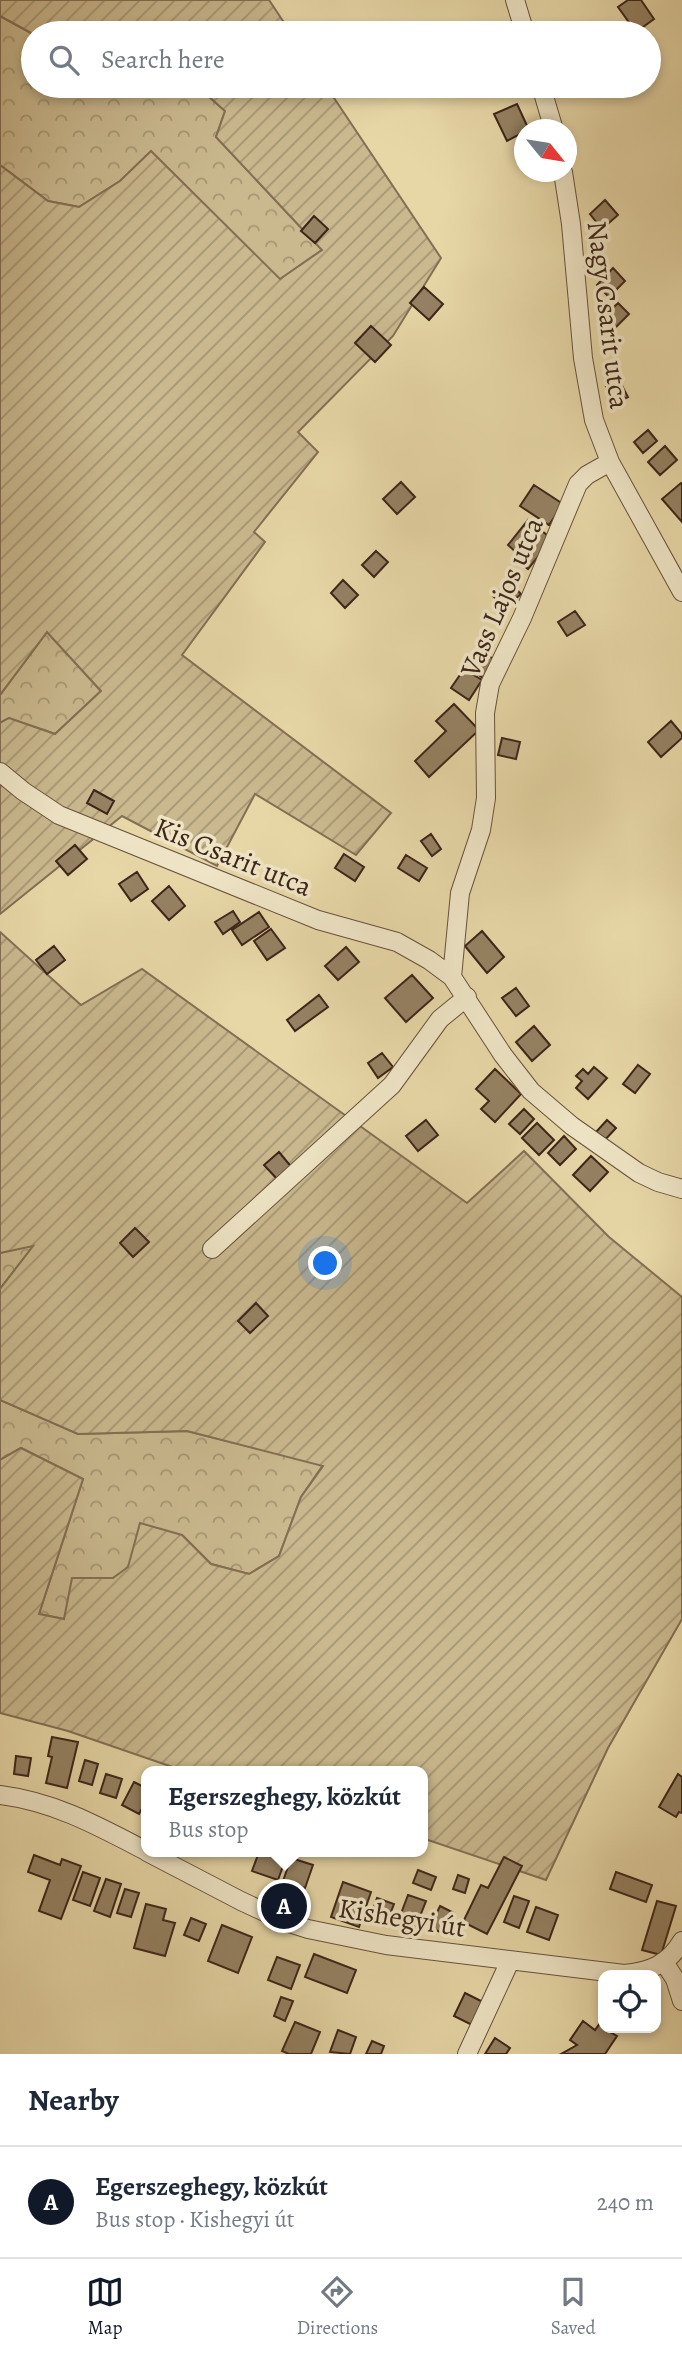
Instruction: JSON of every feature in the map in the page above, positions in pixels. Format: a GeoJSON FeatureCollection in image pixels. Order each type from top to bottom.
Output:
{"type":"FeatureCollection","features":[{"type":"Feature","properties":{"kind":"street"},"geometry":{"type":"LineString","coordinates":[[514,0],[521,21]]}},
{"type":"Feature","properties":{"kind":"street"},"geometry":{"type":"LineString","coordinates":[[545,98],[551,119]]}},
{"type":"Feature","properties":{"kind":"street","name":"Nagy Csarit utca"},"geometry":{"type":"LineString","coordinates":[[565,182],[588,395],[594,420],[610,462],[682,592]]}},
{"type":"Feature","properties":{"kind":"street","name":"Vass Lajos utca"},"geometry":{"type":"LineString","coordinates":[[452,977],[460,893],[481,830],[486,798],[485,713],[490,684],[522,618],[578,484],[587,475],[610,462]]}},
{"type":"Feature","properties":{"kind":"street","name":"Kis Csarit utca"},"geometry":{"type":"LineString","coordinates":[[0,772],[60,815],[318,920],[397,942],[429,960],[452,977],[503,1055],[531,1091],[572,1126],[639,1173],[682,1189]]}},
{"type":"Feature","properties":{"kind":"street"},"geometry":{"type":"LineString","coordinates":[[212,1250],[392,1085],[440,1019],[467,997]]}},
{"type":"Feature","properties":{"kind":"street","name":"Kishegyi út"},"geometry":{"type":"LineString","coordinates":[[0,1795],[38,1801],[59,1809],[141,1850]]}},
{"type":"Feature","properties":{"kind":"street","name":"Kishegyi út"},"geometry":{"type":"LineString","coordinates":[[156,1857],[241,1901],[308,1929],[386,1945],[624,1974],[640,1973],[664,1962]]}},
{"type":"Feature","properties":{"kind":"street"},"geometry":{"type":"LineString","coordinates":[[682,1941],[675,1953],[664,1962],[675,1979],[682,2001]]}},
{"type":"Feature","properties":{"kind":"street"},"geometry":{"type":"LineString","coordinates":[[467,2054],[510,1961]]}},
{"type":"Feature","properties":{"kind":"green space"},"geometry":{"type":"Polygon","coordinates":[[[0,0],[269,0],[283,21],[21,21],[21,27],[0,16],[0,0]]]}},
{"type":"Feature","properties":{"kind":"green space"},"geometry":{"type":"Polygon","coordinates":[[[0,16],[21,27],[21,98],[210,98],[225,111],[216,137],[322,250],[279,280],[151,152],[120,181],[79,207],[48,201],[0,165],[0,16]]]}},
{"type":"Feature","properties":{"kind":"green space"},"geometry":{"type":"Polygon","coordinates":[[[210,98],[334,98],[441,258],[393,336],[298,432],[318,452],[254,532],[265,542],[182,655],[391,813],[356,855],[255,794],[217,866],[122,816],[0,914],[0,723],[9,718],[55,734],[101,691],[47,632],[0,695],[0,165],[48,201],[79,207],[120,181],[151,151],[280,279],[322,250],[216,137],[225,111],[210,98]]]}},
{"type":"Feature","properties":{"kind":"green space"},"geometry":{"type":"Polygon","coordinates":[[[47,632],[101,691],[55,734],[9,718],[0,723],[0,695],[47,632]]]}},
{"type":"Feature","properties":{"kind":"green space"},"geometry":{"type":"Polygon","coordinates":[[[0,932],[81,1005],[142,969],[467,1203],[524,1151],[609,1237],[682,1297],[682,1619],[608,1748],[546,1880],[428,1840],[428,1766],[170,1766],[68,1731],[0,1713],[0,1460],[21,1448],[83,1479],[39,1614],[64,1619],[72,1578],[113,1578],[128,1567],[140,1523],[182,1535],[211,1564],[249,1574],[279,1556],[301,1497],[323,1466],[187,1431],[78,1434],[0,1400],[0,1289],[33,1246],[0,1253],[0,932]]]}},
{"type":"Feature","properties":{"kind":"green space"},"geometry":{"type":"Polygon","coordinates":[[[34,1245],[0,1289],[0,1253],[34,1245]]]}},
{"type":"Feature","properties":{"kind":"green space"},"geometry":{"type":"Polygon","coordinates":[[[0,1400],[78,1434],[187,1431],[323,1465],[301,1497],[279,1556],[249,1574],[211,1564],[182,1535],[113,1578],[64,1619],[39,1614],[83,1479],[21,1448],[0,1460],[0,1400]]]}},
{"type":"Feature","properties":{"kind":"building"},"geometry":{"type":"Polygon","coordinates":[[[628,0],[641,0],[654,19],[628,21],[618,7],[628,0]]]}},
{"type":"Feature","properties":{"kind":"building"},"geometry":{"type":"Polygon","coordinates":[[[517,104],[524,119],[514,119],[514,137],[507,141],[494,114],[517,104]]]}},
{"type":"Feature","properties":{"kind":"building"},"geometry":{"type":"Polygon","coordinates":[[[605,200],[618,215],[602,229],[590,214],[605,200]]]}},
{"type":"Feature","properties":{"kind":"building"},"geometry":{"type":"Polygon","coordinates":[[[314,216],[328,229],[315,243],[301,231],[314,216]]]}},
{"type":"Feature","properties":{"kind":"building"},"geometry":{"type":"Polygon","coordinates":[[[613,268],[625,281],[609,297],[597,285],[613,268]]]}},
{"type":"Feature","properties":{"kind":"building"},"geometry":{"type":"Polygon","coordinates":[[[424,287],[443,304],[429,320],[410,303],[424,287]]]}},
{"type":"Feature","properties":{"kind":"building"},"geometry":{"type":"Polygon","coordinates":[[[618,303],[629,314],[614,329],[603,318],[618,303]]]}},
{"type":"Feature","properties":{"kind":"building"},"geometry":{"type":"Polygon","coordinates":[[[371,326],[391,345],[375,362],[355,343],[371,326]]]}},
{"type":"Feature","properties":{"kind":"building"},"geometry":{"type":"Polygon","coordinates":[[[619,380],[628,397],[615,404],[606,387],[619,380]]]}},
{"type":"Feature","properties":{"kind":"building"},"geometry":{"type":"Polygon","coordinates":[[[648,430],[657,441],[643,453],[634,442],[648,430]]]}},
{"type":"Feature","properties":{"kind":"building"},"geometry":{"type":"Polygon","coordinates":[[[665,446],[677,460],[660,475],[648,462],[665,446]]]}},
{"type":"Feature","properties":{"kind":"building"},"geometry":{"type":"Polygon","coordinates":[[[401,482],[415,497],[397,514],[383,499],[401,482]]]}},
{"type":"Feature","properties":{"kind":"building"},"geometry":{"type":"Polygon","coordinates":[[[682,484],[682,522],[662,499],[682,484]]]}},
{"type":"Feature","properties":{"kind":"building"},"geometry":{"type":"Polygon","coordinates":[[[534,485],[563,504],[549,525],[520,506],[534,485]]]}},
{"type":"Feature","properties":{"kind":"building"},"geometry":{"type":"Polygon","coordinates":[[[528,520],[552,539],[528,569],[514,558],[518,554],[508,545],[528,520]]]}},
{"type":"Feature","properties":{"kind":"building"},"geometry":{"type":"Polygon","coordinates":[[[376,551],[388,562],[374,577],[362,565],[376,551]]]}},
{"type":"Feature","properties":{"kind":"building"},"geometry":{"type":"Polygon","coordinates":[[[343,580],[358,595],[345,608],[331,593],[343,580]]]}},
{"type":"Feature","properties":{"kind":"building"},"geometry":{"type":"Polygon","coordinates":[[[509,582],[521,594],[505,608],[493,596],[509,582]]]}},
{"type":"Feature","properties":{"kind":"building"},"geometry":{"type":"Polygon","coordinates":[[[575,611],[585,625],[567,636],[558,622],[575,611]]]}},
{"type":"Feature","properties":{"kind":"building"},"geometry":{"type":"Polygon","coordinates":[[[481,651],[495,660],[483,678],[469,668],[481,651]]]}},
{"type":"Feature","properties":{"kind":"building"},"geometry":{"type":"Polygon","coordinates":[[[464,669],[482,680],[469,700],[451,688],[464,669]]]}},
{"type":"Feature","properties":{"kind":"building"},"geometry":{"type":"Polygon","coordinates":[[[454,704],[479,730],[429,777],[415,761],[446,731],[436,721],[454,704]]]}},
{"type":"Feature","properties":{"kind":"building"},"geometry":{"type":"Polygon","coordinates":[[[671,721],[682,734],[682,738],[661,757],[648,742],[671,721]]]}},
{"type":"Feature","properties":{"kind":"building"},"geometry":{"type":"Polygon","coordinates":[[[502,738],[520,742],[516,759],[498,755],[502,738]]]}},
{"type":"Feature","properties":{"kind":"building"},"geometry":{"type":"Polygon","coordinates":[[[94,790],[114,801],[107,814],[87,803],[94,790]]]}},
{"type":"Feature","properties":{"kind":"building"},"geometry":{"type":"Polygon","coordinates":[[[431,834],[441,849],[432,856],[421,841],[431,834]]]}},
{"type":"Feature","properties":{"kind":"building"},"geometry":{"type":"Polygon","coordinates":[[[75,845],[87,859],[68,875],[56,861],[75,845]]]}},
{"type":"Feature","properties":{"kind":"building"},"geometry":{"type":"Polygon","coordinates":[[[344,854],[364,867],[355,881],[335,868],[344,854]]]}},
{"type":"Feature","properties":{"kind":"building"},"geometry":{"type":"Polygon","coordinates":[[[406,855],[427,868],[419,881],[398,868],[406,855]]]}},
{"type":"Feature","properties":{"kind":"building"},"geometry":{"type":"Polygon","coordinates":[[[137,872],[148,889],[131,901],[119,884],[137,872]]]}},
{"type":"Feature","properties":{"kind":"building"},"geometry":{"type":"Polygon","coordinates":[[[169,886],[185,906],[169,920],[152,901],[169,886]]]}},
{"type":"Feature","properties":{"kind":"building"},"geometry":{"type":"Polygon","coordinates":[[[233,911],[240,922],[223,934],[215,922],[233,911]]]}},
{"type":"Feature","properties":{"kind":"building"},"geometry":{"type":"Polygon","coordinates":[[[259,912],[269,927],[242,945],[232,930],[259,912]]]}},
{"type":"Feature","properties":{"kind":"building"},"geometry":{"type":"Polygon","coordinates":[[[271,929],[285,948],[267,960],[254,941],[271,929]]]}},
{"type":"Feature","properties":{"kind":"building"},"geometry":{"type":"Polygon","coordinates":[[[482,931],[504,957],[487,973],[465,946],[482,931]]]}},
{"type":"Feature","properties":{"kind":"building"},"geometry":{"type":"Polygon","coordinates":[[[54,946],[65,960],[47,974],[36,960],[54,946]]]}},
{"type":"Feature","properties":{"kind":"building"},"geometry":{"type":"Polygon","coordinates":[[[346,947],[359,962],[338,980],[325,966],[346,947]]]}},
{"type":"Feature","properties":{"kind":"building"},"geometry":{"type":"Polygon","coordinates":[[[412,975],[433,998],[406,1022],[385,998],[412,975]]]}},
{"type":"Feature","properties":{"kind":"building"},"geometry":{"type":"Polygon","coordinates":[[[516,988],[529,1006],[516,1016],[502,998],[516,988]]]}},
{"type":"Feature","properties":{"kind":"building"},"geometry":{"type":"Polygon","coordinates":[[[319,995],[328,1007],[295,1031],[287,1020],[319,995]]]}},
{"type":"Feature","properties":{"kind":"building"},"geometry":{"type":"Polygon","coordinates":[[[534,1026],[550,1045],[532,1061],[516,1042],[534,1026]]]}},
{"type":"Feature","properties":{"kind":"building"},"geometry":{"type":"Polygon","coordinates":[[[382,1053],[393,1067],[378,1078],[368,1063],[382,1053]]]}},
{"type":"Feature","properties":{"kind":"building"},"geometry":{"type":"Polygon","coordinates":[[[638,1065],[650,1074],[635,1093],[623,1084],[638,1065]]]}},
{"type":"Feature","properties":{"kind":"building"},"geometry":{"type":"Polygon","coordinates":[[[594,1067],[607,1078],[588,1099],[576,1088],[582,1081],[576,1076],[583,1069],[588,1074],[594,1067]]]}},
{"type":"Feature","properties":{"kind":"building"},"geometry":{"type":"Polygon","coordinates":[[[495,1069],[521,1094],[495,1122],[481,1109],[489,1101],[476,1089],[495,1069]]]}},
{"type":"Feature","properties":{"kind":"building"},"geometry":{"type":"Polygon","coordinates":[[[524,1109],[534,1119],[520,1134],[509,1124],[524,1109]]]}},
{"type":"Feature","properties":{"kind":"building"},"geometry":{"type":"Polygon","coordinates":[[[426,1120],[438,1135],[418,1151],[406,1136],[426,1120]]]}},
{"type":"Feature","properties":{"kind":"building"},"geometry":{"type":"Polygon","coordinates":[[[607,1120],[616,1128],[604,1141],[596,1132],[607,1120]]]}},
{"type":"Feature","properties":{"kind":"building"},"geometry":{"type":"Polygon","coordinates":[[[537,1123],[554,1140],[539,1155],[522,1138],[537,1123]]]}},
{"type":"Feature","properties":{"kind":"building"},"geometry":{"type":"Polygon","coordinates":[[[564,1136],[576,1149],[560,1165],[548,1153],[564,1136]]]}},
{"type":"Feature","properties":{"kind":"building"},"geometry":{"type":"Polygon","coordinates":[[[279,1152],[293,1169],[279,1181],[264,1165],[279,1152]]]}},
{"type":"Feature","properties":{"kind":"building"},"geometry":{"type":"Polygon","coordinates":[[[591,1156],[608,1172],[590,1191],[573,1175],[591,1156]]]}},
{"type":"Feature","properties":{"kind":"building"},"geometry":{"type":"Polygon","coordinates":[[[135,1228],[149,1242],[133,1257],[120,1243],[135,1228]]]}},
{"type":"Feature","properties":{"kind":"building"},"geometry":{"type":"Polygon","coordinates":[[[256,1303],[268,1316],[250,1333],[238,1321],[256,1303]]]}},
{"type":"Feature","properties":{"kind":"building"},"geometry":{"type":"Polygon","coordinates":[[[52,1737],[78,1742],[67,1788],[46,1783],[52,1757],[48,1756],[52,1737]]]}},
{"type":"Feature","properties":{"kind":"building"},"geometry":{"type":"Polygon","coordinates":[[[16,1756],[31,1758],[28,1776],[14,1774],[16,1756]]]}},
{"type":"Feature","properties":{"kind":"building"},"geometry":{"type":"Polygon","coordinates":[[[85,1760],[98,1764],[92,1785],[79,1781],[85,1760]]]}},
{"type":"Feature","properties":{"kind":"building"},"geometry":{"type":"Polygon","coordinates":[[[106,1774],[122,1779],[116,1798],[100,1793],[106,1774]]]}},
{"type":"Feature","properties":{"kind":"building"},"geometry":{"type":"Polygon","coordinates":[[[678,1774],[682,1777],[682,1813],[679,1812],[676,1817],[659,1807],[678,1774]]]}},
{"type":"Feature","properties":{"kind":"building"},"geometry":{"type":"Polygon","coordinates":[[[134,1782],[141,1786],[139,1814],[122,1805],[134,1782]]]}},
{"type":"Feature","properties":{"kind":"building"},"geometry":{"type":"Polygon","coordinates":[[[34,1855],[60,1865],[62,1859],[81,1866],[61,1919],[39,1911],[50,1880],[28,1872],[34,1855]]]}},
{"type":"Feature","properties":{"kind":"building"},"geometry":{"type":"Polygon","coordinates":[[[257,1857],[286,1857],[278,1880],[252,1871],[257,1857]]]}},
{"type":"Feature","properties":{"kind":"building"},"geometry":{"type":"Polygon","coordinates":[[[504,1857],[522,1866],[487,1934],[463,1922],[481,1885],[488,1888],[504,1857]]]}},
{"type":"Feature","properties":{"kind":"building"},"geometry":{"type":"Polygon","coordinates":[[[291,1858],[313,1865],[305,1888],[283,1881],[291,1858]]]}},
{"type":"Feature","properties":{"kind":"building"},"geometry":{"type":"Polygon","coordinates":[[[418,1870],[436,1877],[431,1890],[413,1883],[418,1870]]]}},
{"type":"Feature","properties":{"kind":"building"},"geometry":{"type":"Polygon","coordinates":[[[83,1872],[100,1878],[90,1906],[73,1900],[83,1872]]]}},
{"type":"Feature","properties":{"kind":"building"},"geometry":{"type":"Polygon","coordinates":[[[616,1872],[652,1885],[646,1902],[610,1889],[616,1872]]]}},
{"type":"Feature","properties":{"kind":"building"},"geometry":{"type":"Polygon","coordinates":[[[458,1875],[469,1879],[465,1893],[453,1889],[458,1875]]]}},
{"type":"Feature","properties":{"kind":"building"},"geometry":{"type":"Polygon","coordinates":[[[106,1879],[121,1884],[110,1917],[94,1911],[106,1879]]]}},
{"type":"Feature","properties":{"kind":"building"},"geometry":{"type":"Polygon","coordinates":[[[343,1882],[371,1892],[359,1927],[331,1917],[343,1882]]]}},
{"type":"Feature","properties":{"kind":"building"},"geometry":{"type":"Polygon","coordinates":[[[125,1889],[139,1893],[131,1917],[117,1913],[125,1889]]]}},
{"type":"Feature","properties":{"kind":"building"},"geometry":{"type":"Polygon","coordinates":[[[408,1895],[426,1901],[413,1934],[396,1927],[408,1895]]]}},
{"type":"Feature","properties":{"kind":"building"},"geometry":{"type":"Polygon","coordinates":[[[514,1896],[529,1901],[519,1928],[504,1922],[514,1896]]]}},
{"type":"Feature","properties":{"kind":"building"},"geometry":{"type":"Polygon","coordinates":[[[377,1898],[394,1904],[385,1927],[369,1921],[377,1898]]]}},
{"type":"Feature","properties":{"kind":"building"},"geometry":{"type":"Polygon","coordinates":[[[657,1901],[676,1906],[661,1955],[642,1950],[657,1901]]]}},
{"type":"Feature","properties":{"kind":"building"},"geometry":{"type":"Polygon","coordinates":[[[146,1904],[166,1909],[163,1920],[175,1923],[165,1956],[134,1948],[146,1904]]]}},
{"type":"Feature","properties":{"kind":"building"},"geometry":{"type":"Polygon","coordinates":[[[440,1906],[454,1913],[444,1934],[430,1927],[440,1906]]]}},
{"type":"Feature","properties":{"kind":"building"},"geometry":{"type":"Polygon","coordinates":[[[536,1907],[558,1915],[549,1940],[527,1932],[536,1907]]]}},
{"type":"Feature","properties":{"kind":"building"},"geometry":{"type":"Polygon","coordinates":[[[191,1918],[206,1924],[199,1941],[184,1935],[191,1918]]]}},
{"type":"Feature","properties":{"kind":"building"},"geometry":{"type":"Polygon","coordinates":[[[222,1925],[252,1937],[238,1973],[208,1961],[222,1925]]]}},
{"type":"Feature","properties":{"kind":"building"},"geometry":{"type":"Polygon","coordinates":[[[314,1954],[356,1970],[347,1993],[305,1977],[314,1954]]]}},
{"type":"Feature","properties":{"kind":"building"},"geometry":{"type":"Polygon","coordinates":[[[277,1957],[300,1965],[291,1989],[268,1980],[277,1957]]]}},
{"type":"Feature","properties":{"kind":"building"},"geometry":{"type":"Polygon","coordinates":[[[465,1993],[483,2002],[472,2025],[454,2016],[465,1993]]]}},
{"type":"Feature","properties":{"kind":"building"},"geometry":{"type":"Polygon","coordinates":[[[281,1997],[293,2001],[285,2021],[274,2016],[281,1997]]]}},
{"type":"Feature","properties":{"kind":"building"},"geometry":{"type":"Polygon","coordinates":[[[583,2021],[595,2030],[598,2026],[598,2033],[612,2033],[617,2036],[605,2054],[561,2054],[577,2045],[570,2040],[583,2021]]]}},
{"type":"Feature","properties":{"kind":"building"},"geometry":{"type":"Polygon","coordinates":[[[295,2022],[320,2032],[311,2054],[289,2054],[282,2051],[295,2022]]]}},
{"type":"Feature","properties":{"kind":"building"},"geometry":{"type":"Polygon","coordinates":[[[338,2030],[356,2037],[350,2054],[330,2052],[338,2030]]]}},
{"type":"Feature","properties":{"kind":"building"},"geometry":{"type":"Polygon","coordinates":[[[495,2038],[510,2048],[506,2054],[485,2054],[495,2038]]]}},
{"type":"Feature","properties":{"kind":"building"},"geometry":{"type":"Polygon","coordinates":[[[372,2041],[384,2046],[381,2054],[366,2054],[372,2041]]]}},
{"type":"Feature","properties":{"kind":"place","name":"Egerszeghegy, közkút"},"geometry":{"type":"Point","coordinates":[284,1906]}}]}
